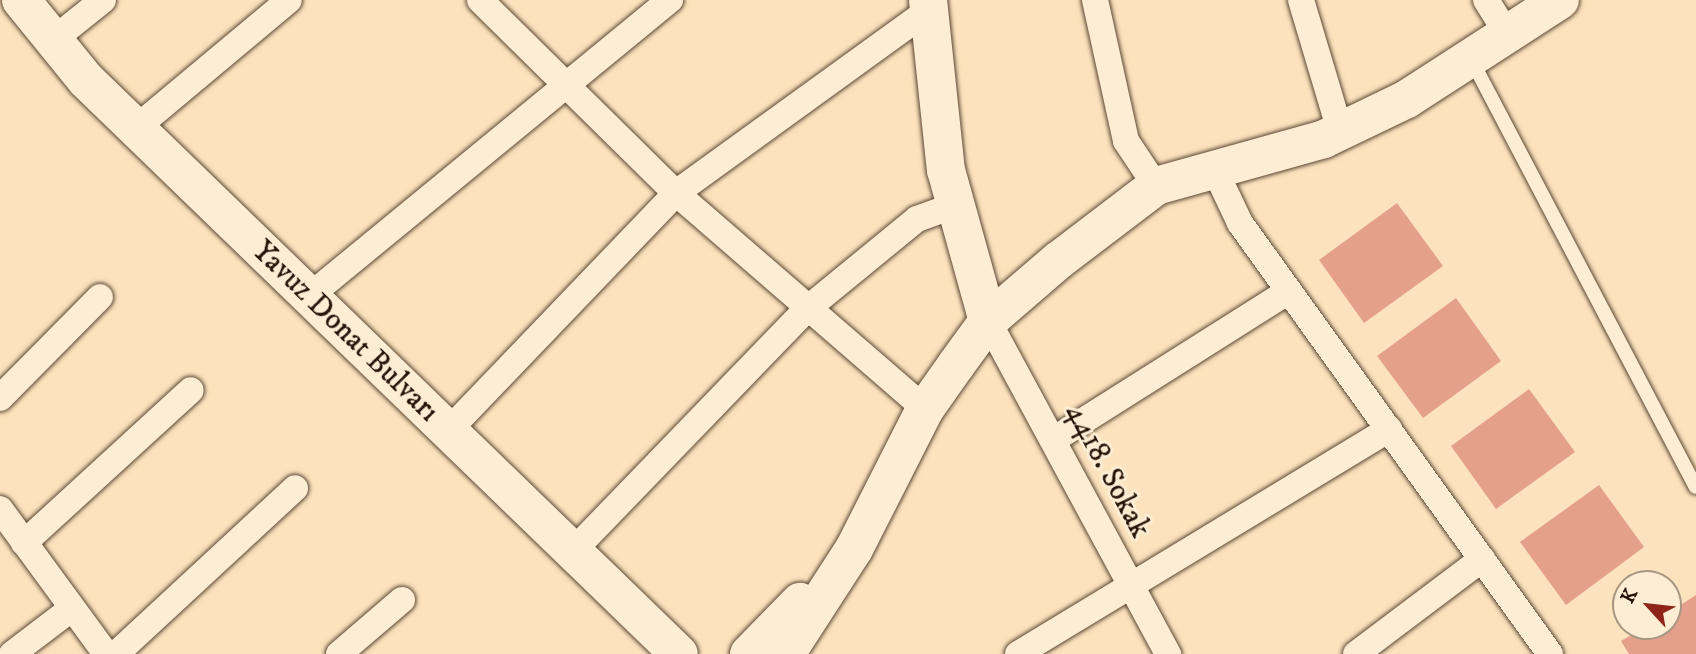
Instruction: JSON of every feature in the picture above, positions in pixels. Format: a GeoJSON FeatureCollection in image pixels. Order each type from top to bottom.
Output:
{"type":"FeatureCollection","features":[{"type":"Feature","properties":{"kind":"street","name":"Yavuz Donat Bulvarı"},"geometry":{"type":"LineString","coordinates":[[21,0],[53,40],[136,128],[307,298],[575,549],[680,654]]}},
{"type":"Feature","properties":{"kind":"street"},"geometry":{"type":"LineString","coordinates":[[53,40],[103,0]]}},
{"type":"Feature","properties":{"kind":"street"},"geometry":{"type":"LineString","coordinates":[[136,128],[289,0]]}},
{"type":"Feature","properties":{"kind":"street"},"geometry":{"type":"LineString","coordinates":[[307,298],[670,0]]}},
{"type":"Feature","properties":{"kind":"street"},"geometry":{"type":"LineString","coordinates":[[1096,0],[1126,141],[1156,186]]}},
{"type":"Feature","properties":{"kind":"street"},"geometry":{"type":"LineString","coordinates":[[1301,0],[1340,131]]}},
{"type":"Feature","properties":{"kind":"street"},"geometry":{"type":"LineString","coordinates":[[1486,0],[1510,37]]}},
{"type":"Feature","properties":{"kind":"street"},"geometry":{"type":"LineString","coordinates":[[786,654],[854,549],[925,410],[988,321],[1156,186],[1340,131],[1472,60],[1510,37],[1560,0]]}},
{"type":"Feature","properties":{"kind":"street"},"geometry":{"type":"LineString","coordinates":[[486,2],[563,87],[676,193],[925,410]]}},
{"type":"Feature","properties":{"kind":"street"},"geometry":{"type":"LineString","coordinates":[[448,432],[676,193],[928,5],[953,206],[988,321]]}},
{"type":"Feature","properties":{"kind":"street"},"geometry":{"type":"LineString","coordinates":[[1214,167],[1240,223],[1550,654]]}},
{"type":"Feature","properties":{"kind":"street"},"geometry":{"type":"LineString","coordinates":[[575,549],[807,309],[917,219],[953,206]]}},
{"type":"Feature","properties":{"kind":"street"},"geometry":{"type":"LineString","coordinates":[[1053,440],[1289,291]]}},
{"type":"Feature","properties":{"kind":"street"},"geometry":{"type":"LineString","coordinates":[[0,398],[100,297]]}},
{"type":"Feature","properties":{"kind":"street","name":"4418. Sokak"},"geometry":{"type":"LineString","coordinates":[[988,321],[1168,654]]}},
{"type":"Feature","properties":{"kind":"street"},"geometry":{"type":"LineString","coordinates":[[24,542],[191,390]]}},
{"type":"Feature","properties":{"kind":"street"},"geometry":{"type":"LineString","coordinates":[[1018,654],[1389,429]]}},
{"type":"Feature","properties":{"kind":"street"},"geometry":{"type":"LineString","coordinates":[[116,654],[295,488]]}},
{"type":"Feature","properties":{"kind":"street"},"geometry":{"type":"LineString","coordinates":[[0,509],[106,654]]}},
{"type":"Feature","properties":{"kind":"street"},"geometry":{"type":"LineString","coordinates":[[749,654],[854,549]]}},
{"type":"Feature","properties":{"kind":"street"},"geometry":{"type":"LineString","coordinates":[[1356,654],[1482,559]]}},
{"type":"Feature","properties":{"kind":"street"},"geometry":{"type":"LineString","coordinates":[[340,654],[402,600]]}},
{"type":"Feature","properties":{"kind":"street"},"geometry":{"type":"LineString","coordinates":[[12,654],[71,609]]}},
{"type":"Feature","properties":{"kind":"lane"},"geometry":{"type":"LineString","coordinates":[[1472,60],[1696,487]]}},
{"type":"Feature","properties":{"kind":"building"},"geometry":{"type":"Polygon","coordinates":[[[1397,203],[1443,266],[1364,323],[1319,260],[1397,203]]]}},
{"type":"Feature","properties":{"kind":"building"},"geometry":{"type":"Polygon","coordinates":[[[1456,298],[1501,361],[1423,418],[1377,356],[1456,298]]]}},
{"type":"Feature","properties":{"kind":"building"},"geometry":{"type":"Polygon","coordinates":[[[1529,389],[1575,452],[1496,509],[1451,446],[1529,389]]]}},
{"type":"Feature","properties":{"kind":"building"},"geometry":{"type":"Polygon","coordinates":[[[1599,485],[1644,547],[1566,605],[1520,542],[1599,485]]]}},
{"type":"Feature","properties":{"kind":"building"},"geometry":{"type":"Polygon","coordinates":[[[1696,595],[1696,654],[1629,654],[1623,640],[1682,640],[1682,604],[1696,595]]]}}]}
